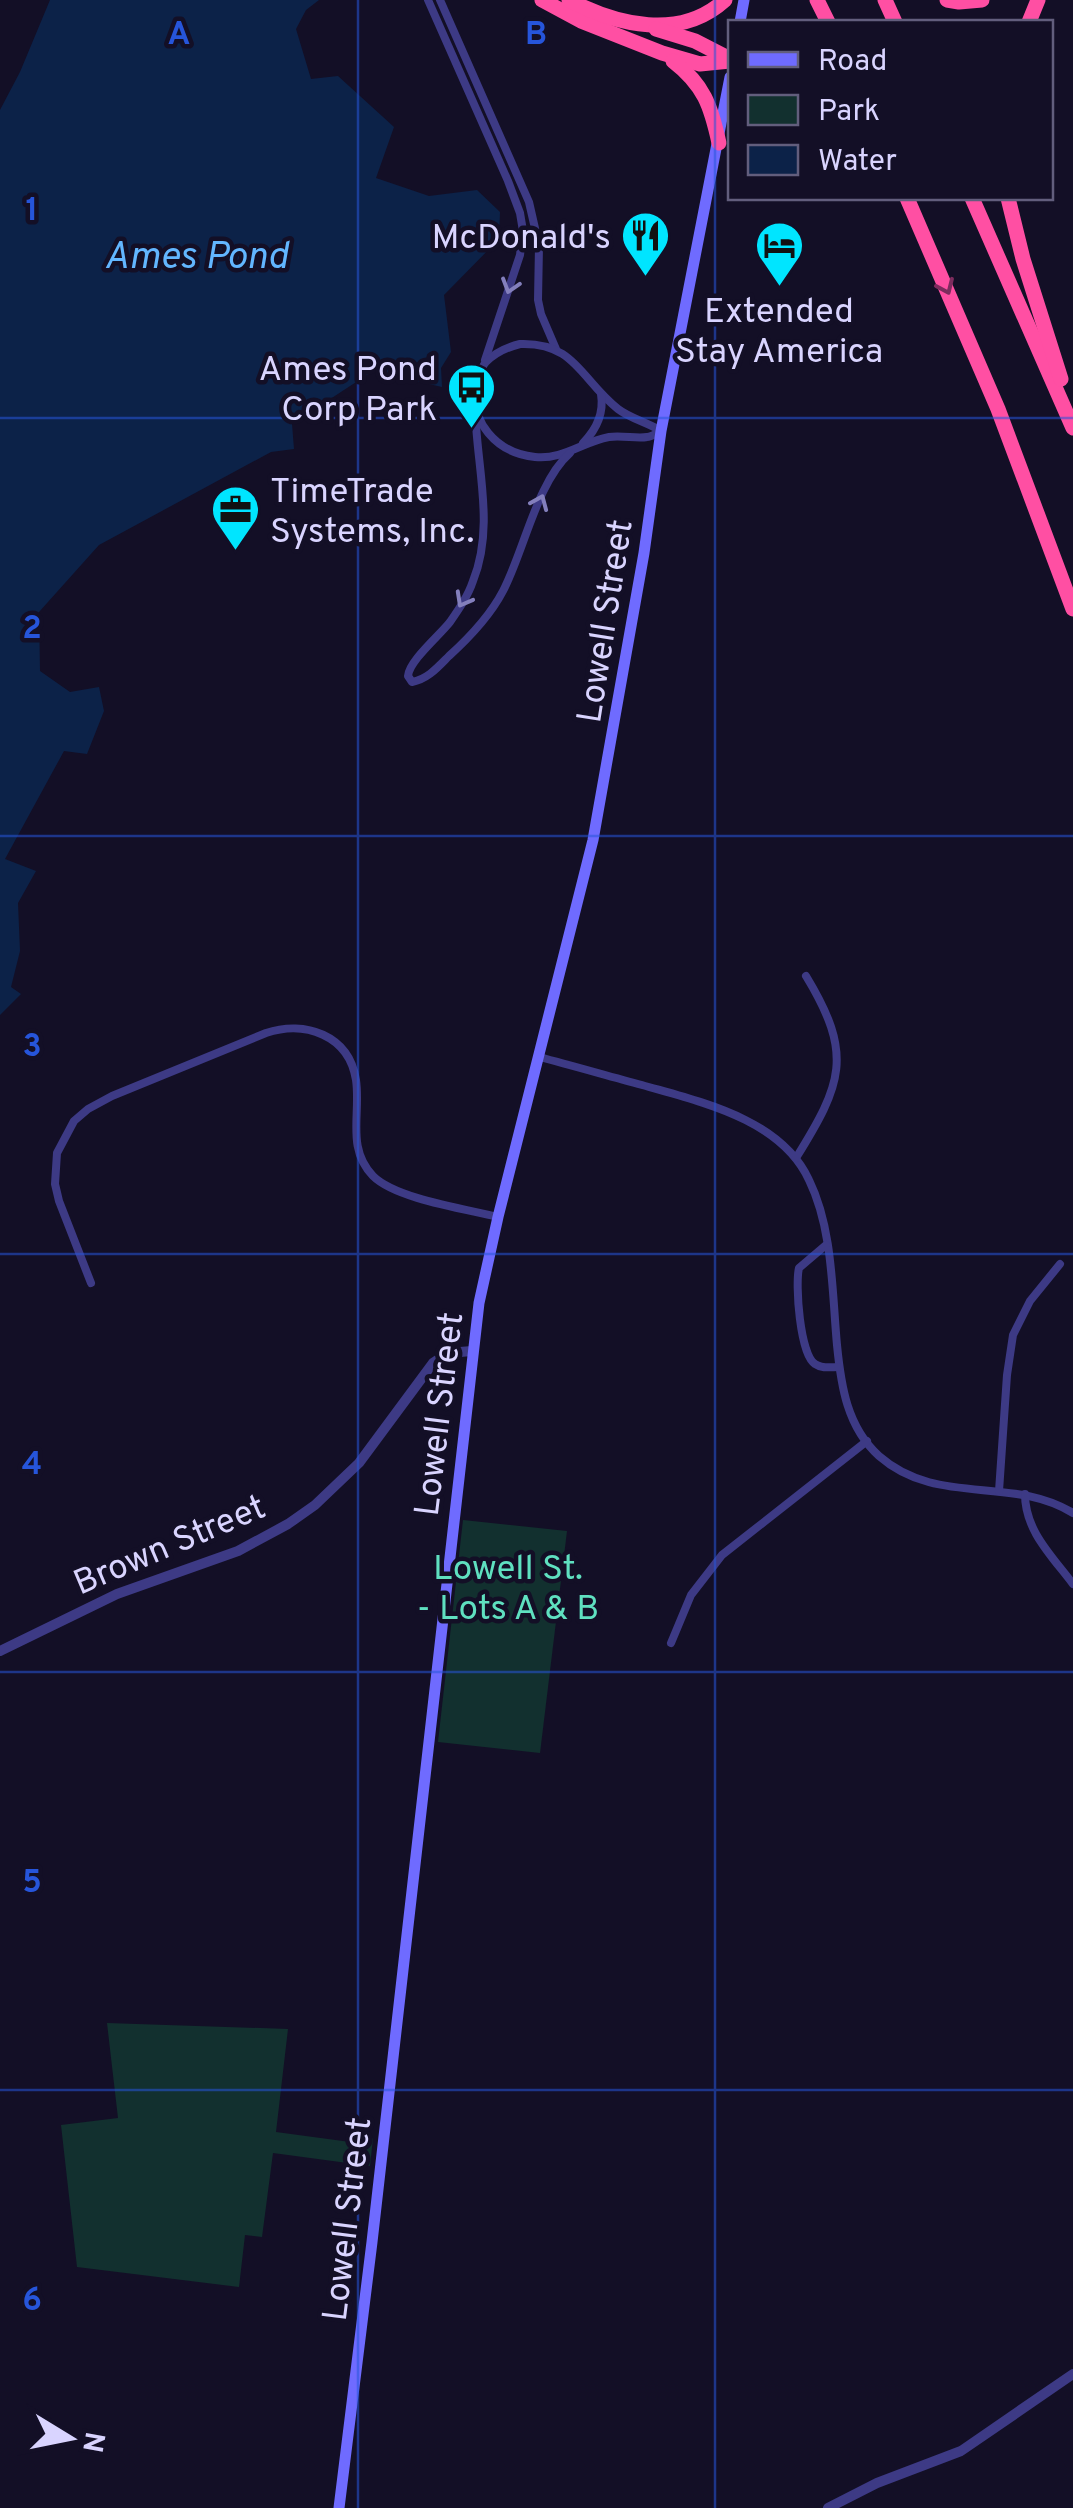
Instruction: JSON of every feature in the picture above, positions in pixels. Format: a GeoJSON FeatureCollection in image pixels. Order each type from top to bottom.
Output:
{"type":"FeatureCollection","features":[{"type":"Feature","properties":{"kind":"highway"},"geometry":{"type":"LineString","coordinates":[[542,0],[571,17],[662,53],[700,64],[728,60]]}},
{"type":"Feature","properties":{"kind":"highway"},"geometry":{"type":"LineString","coordinates":[[569,0],[603,15],[695,41],[728,59]]}},
{"type":"Feature","properties":{"kind":"highway"},"geometry":{"type":"LineString","coordinates":[[648,27],[696,18],[724,0]]}},
{"type":"Feature","properties":{"kind":"highway"},"geometry":{"type":"LineString","coordinates":[[946,0],[982,0]]}},
{"type":"Feature","properties":{"kind":"highway"},"geometry":{"type":"LineString","coordinates":[[662,53],[701,88],[719,143]]}},
{"type":"Feature","properties":{"kind":"highway"},"geometry":{"type":"LineString","coordinates":[[908,200],[998,409],[1073,608]]}},
{"type":"Feature","properties":{"kind":"highway"},"geometry":{"type":"LineString","coordinates":[[973,200],[1073,428]]}},
{"type":"Feature","properties":{"kind":"highway"},"geometry":{"type":"LineString","coordinates":[[1008,200],[1073,416]]}},
{"type":"Feature","properties":{"kind":"main road","name":"Lowell Street"},"geometry":{"type":"LineString","coordinates":[[339,2508],[472,1351],[484,1276],[600,810],[656,459],[728,89]]}},
{"type":"Feature","properties":{"kind":"street"},"geometry":{"type":"LineString","coordinates":[[428,0],[508,182],[523,232],[520,255],[476,386],[476,438],[485,520],[480,562],[453,618],[410,665],[408,676],[412,682],[438,667],[494,606],[560,461],[591,435],[603,406],[601,394]]}},
{"type":"Feature","properties":{"kind":"street"},"geometry":{"type":"LineString","coordinates":[[440,0],[529,202],[539,246],[538,300],[556,349]]}},
{"type":"Feature","properties":{"kind":"street"},"geometry":{"type":"LineString","coordinates":[[484,364],[520,344],[556,349],[629,416],[661,431],[646,438],[603,438],[579,447]]}},
{"type":"Feature","properties":{"kind":"street"},"geometry":{"type":"LineString","coordinates":[[475,402],[485,431],[511,452],[536,458],[570,453]]}},
{"type":"Feature","properties":{"kind":"street"},"geometry":{"type":"LineString","coordinates":[[796,1158],[830,1096],[837,1068],[829,1020],[806,976]]}},
{"type":"Feature","properties":{"kind":"street"},"geometry":{"type":"LineString","coordinates":[[92,1283],[58,1201],[55,1184],[57,1154],[74,1121],[88,1108],[112,1096],[266,1032],[288,1027],[324,1034],[348,1058],[356,1078],[357,1150],[379,1181],[408,1194],[498,1218]]}},
{"type":"Feature","properties":{"kind":"street"},"geometry":{"type":"LineString","coordinates":[[539,1056],[736,1116],[762,1129],[796,1158],[812,1188],[826,1245],[839,1367],[848,1410],[867,1442],[900,1472],[919,1480],[948,1487],[1026,1494],[1073,1512]]}},
{"type":"Feature","properties":{"kind":"street"},"geometry":{"type":"LineString","coordinates":[[826,1245],[799,1268],[797,1284],[807,1356],[815,1365],[839,1367]]}},
{"type":"Feature","properties":{"kind":"street"},"geometry":{"type":"LineString","coordinates":[[999,1491],[1011,1342],[1024,1310],[1060,1264]]}},
{"type":"Feature","properties":{"kind":"street","name":"Brown Street"},"geometry":{"type":"LineString","coordinates":[[0,1650],[117,1594],[238,1551],[288,1524],[315,1506],[359,1463],[433,1363],[448,1354],[472,1351]]}},
{"type":"Feature","properties":{"kind":"street"},"geometry":{"type":"LineString","coordinates":[[670,1643],[691,1596],[722,1555],[867,1442]]}},
{"type":"Feature","properties":{"kind":"street"},"geometry":{"type":"LineString","coordinates":[[1026,1494],[1030,1524],[1073,1584]]}},
{"type":"Feature","properties":{"kind":"street"},"geometry":{"type":"LineString","coordinates":[[828,2508],[961,2451],[1073,2374]]}},
{"type":"Feature","properties":{"kind":"green space","name":"Lowell St. - Lots A & B"},"geometry":{"type":"Polygon","coordinates":[[[463,1520],[567,1531],[540,1753],[438,1742],[463,1520]]]}},
{"type":"Feature","properties":{"kind":"green space"},"geometry":{"type":"Polygon","coordinates":[[[107,2023],[288,2029],[276,2132],[365,2144],[373,2138],[370,2166],[273,2153],[262,2237],[245,2235],[239,2287],[77,2267],[61,2125],[118,2118],[107,2023]]]}},
{"type":"Feature","properties":{"kind":"water","name":"Ames Pond"},"geometry":{"type":"Polygon","coordinates":[[[50,0],[319,0],[306,10],[296,29],[311,79],[338,76],[394,127],[376,178],[429,196],[477,190],[500,212],[499,239],[444,295],[451,352],[441,368],[442,387],[373,371],[292,424],[294,449],[271,452],[99,545],[39,612],[40,671],[70,692],[99,687],[104,711],[87,754],[64,751],[5,859],[36,871],[18,903],[20,951],[11,987],[21,994],[0,1015],[0,110],[50,0]]]}},
{"type":"Feature","properties":{"kind":"place","name":"McDonald's"},"geometry":{"type":"Point","coordinates":[646,278]}},
{"type":"Feature","properties":{"kind":"place","name":"Extended Stay America"},"geometry":{"type":"Point","coordinates":[779,288]}},
{"type":"Feature","properties":{"kind":"place","name":"Ames Pond Corp Park"},"geometry":{"type":"Point","coordinates":[472,430]}},
{"type":"Feature","properties":{"kind":"place","name":"TimeTrade Systems, Inc."},"geometry":{"type":"Point","coordinates":[235,552]}}]}
